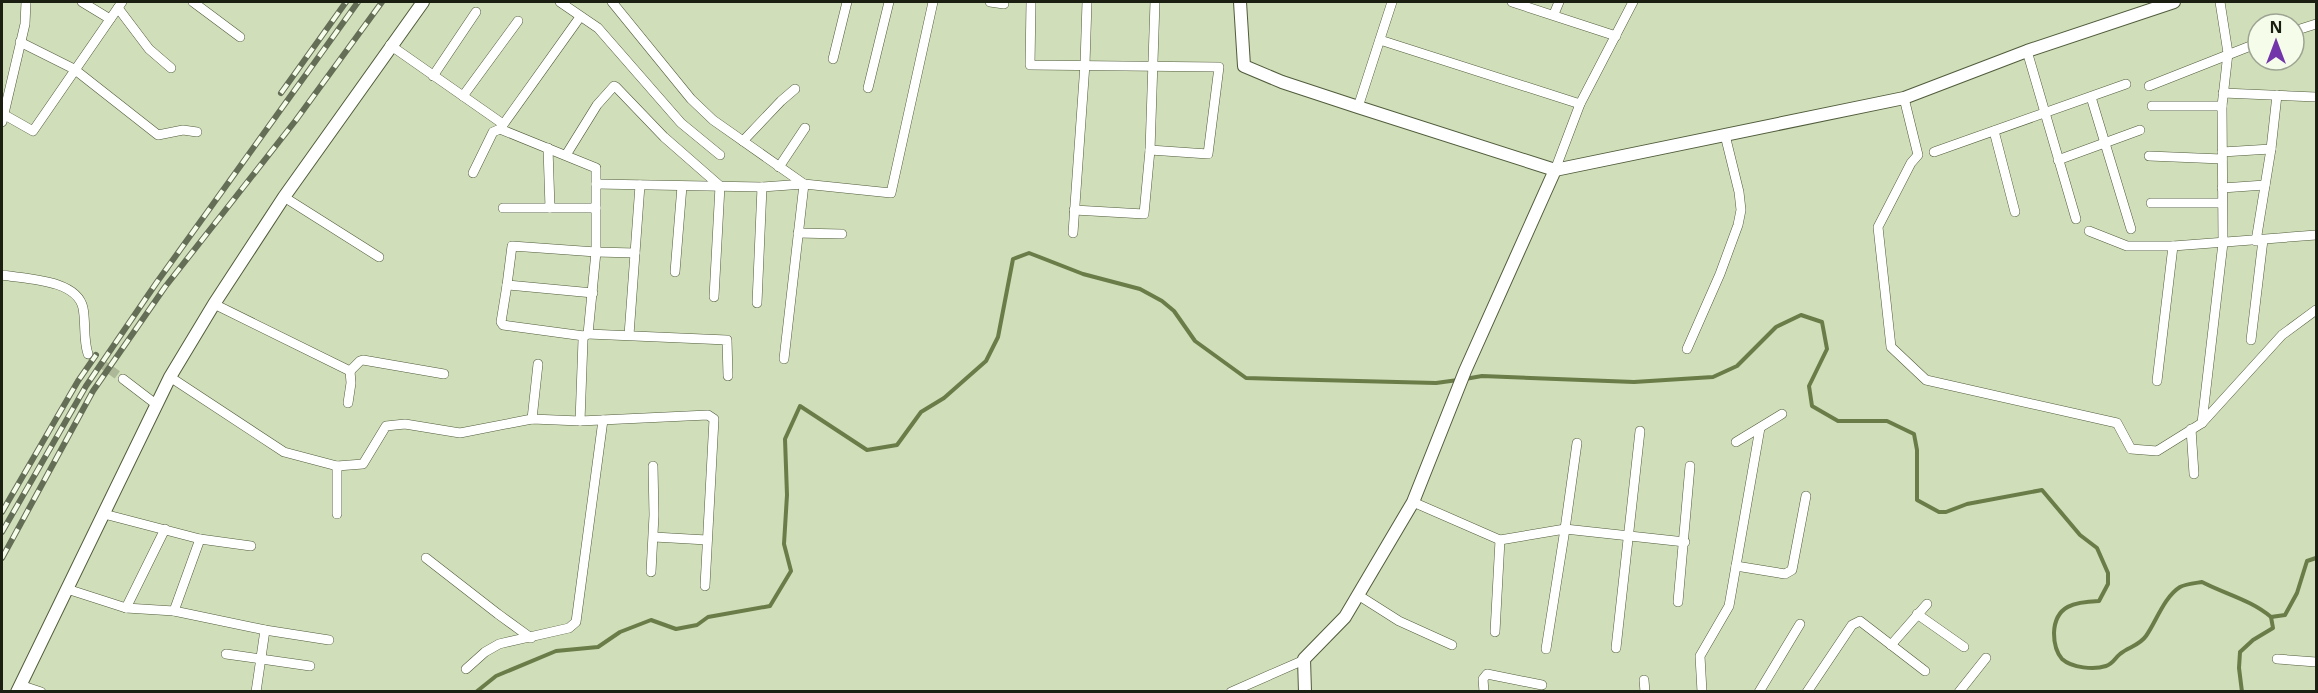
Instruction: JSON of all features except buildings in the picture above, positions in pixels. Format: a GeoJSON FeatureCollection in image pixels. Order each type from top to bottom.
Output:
{"type":"FeatureCollection","features":[{"type":"Feature","properties":{"kind":"street"},"geometry":{"type":"LineString","coordinates":[[26,2],[24,24],[2,118],[33,131],[120,5],[149,49],[171,68]]}},
{"type":"Feature","properties":{"kind":"street"},"geometry":{"type":"LineString","coordinates":[[82,2],[110,19]]}},
{"type":"Feature","properties":{"kind":"street"},"geometry":{"type":"LineString","coordinates":[[193,2],[240,37]]}},
{"type":"Feature","properties":{"kind":"street"},"geometry":{"type":"LineString","coordinates":[[41,692],[19,688],[170,377],[214,304],[284,197],[390,45],[423,2]]}},
{"type":"Feature","properties":{"kind":"street"},"geometry":{"type":"LineString","coordinates":[[560,2],[598,28],[681,123],[720,155]]}},
{"type":"Feature","properties":{"kind":"street"},"geometry":{"type":"LineString","coordinates":[[612,2],[691,99],[713,120],[804,184]]}},
{"type":"Feature","properties":{"kind":"street"},"geometry":{"type":"LineString","coordinates":[[833,59],[847,2]]}},
{"type":"Feature","properties":{"kind":"street"},"geometry":{"type":"LineString","coordinates":[[868,88],[889,2]]}},
{"type":"Feature","properties":{"kind":"street"},"geometry":{"type":"LineString","coordinates":[[596,184],[762,187],[804,184],[891,193],[933,2]]}},
{"type":"Feature","properties":{"kind":"street"},"geometry":{"type":"LineString","coordinates":[[990,2],[1004,4]]}},
{"type":"Feature","properties":{"kind":"street"},"geometry":{"type":"LineString","coordinates":[[1031,2],[1030,65],[1219,67],[1208,154],[1150,150]]}},
{"type":"Feature","properties":{"kind":"street"},"geometry":{"type":"LineString","coordinates":[[1073,233],[1087,2]]}},
{"type":"Feature","properties":{"kind":"street"},"geometry":{"type":"LineString","coordinates":[[1074,210],[1144,214],[1150,150],[1155,2]]}},
{"type":"Feature","properties":{"kind":"street"},"geometry":{"type":"LineString","coordinates":[[1240,2],[1244,66],[1282,82],[1358,108],[1555,170],[1904,98],[2027,51],[2174,2]]}},
{"type":"Feature","properties":{"kind":"street"},"geometry":{"type":"LineString","coordinates":[[1358,108],[1392,2]]}},
{"type":"Feature","properties":{"kind":"street"},"geometry":{"type":"LineString","coordinates":[[1512,2],[1617,36]]}},
{"type":"Feature","properties":{"kind":"street"},"geometry":{"type":"LineString","coordinates":[[1554,14],[1559,2]]}},
{"type":"Feature","properties":{"kind":"street"},"geometry":{"type":"LineString","coordinates":[[1231,692],[1304,660],[1345,617],[1413,502],[1466,371],[1555,170],[1580,104],[1633,2]]}},
{"type":"Feature","properties":{"kind":"street"},"geometry":{"type":"LineString","coordinates":[[2202,423],[2223,243],[2222,106],[2228,53],[2220,2]]}},
{"type":"Feature","properties":{"kind":"street"},"geometry":{"type":"LineString","coordinates":[[433,76],[476,12]]}},
{"type":"Feature","properties":{"kind":"street"},"geometry":{"type":"LineString","coordinates":[[473,173],[493,132],[502,127],[580,17]]}},
{"type":"Feature","properties":{"kind":"street"},"geometry":{"type":"LineString","coordinates":[[463,96],[518,21]]}},
{"type":"Feature","properties":{"kind":"street"},"geometry":{"type":"LineString","coordinates":[[1380,40],[1580,104]]}},
{"type":"Feature","properties":{"kind":"street"},"geometry":{"type":"LineString","coordinates":[[20,42],[74,69],[158,135],[183,130],[197,132]]}},
{"type":"Feature","properties":{"kind":"street"},"geometry":{"type":"LineString","coordinates":[[390,45],[463,96],[502,127],[596,168],[596,252],[593,293],[586,335],[580,421]]}},
{"type":"Feature","properties":{"kind":"street"},"geometry":{"type":"LineString","coordinates":[[2149,86],[2246,47]]}},
{"type":"Feature","properties":{"kind":"street"},"geometry":{"type":"LineString","coordinates":[[2027,51],[2076,219]]}},
{"type":"Feature","properties":{"kind":"street"},"geometry":{"type":"LineString","coordinates":[[1934,152],[2126,84]]}},
{"type":"Feature","properties":{"kind":"street"},"geometry":{"type":"LineString","coordinates":[[566,155],[597,105],[615,86],[664,138],[720,186]]}},
{"type":"Feature","properties":{"kind":"street"},"geometry":{"type":"LineString","coordinates":[[743,141],[795,88]]}},
{"type":"Feature","properties":{"kind":"street"},"geometry":{"type":"LineString","coordinates":[[2223,93],[2316,97]]}},
{"type":"Feature","properties":{"kind":"street"},"geometry":{"type":"LineString","coordinates":[[2251,340],[2265,185],[2277,95]]}},
{"type":"Feature","properties":{"kind":"street"},"geometry":{"type":"LineString","coordinates":[[2091,97],[2131,229]]}},
{"type":"Feature","properties":{"kind":"street"},"geometry":{"type":"LineString","coordinates":[[1904,98],[1918,155],[1911,163],[1878,226],[1891,347],[1926,380],[2118,423],[2131,449],[2157,451],[2202,423],[2282,335],[2316,310]]}},
{"type":"Feature","properties":{"kind":"street"},"geometry":{"type":"LineString","coordinates":[[2152,106],[2222,106]]}},
{"type":"Feature","properties":{"kind":"street"},"geometry":{"type":"LineString","coordinates":[[779,167],[805,128]]}},
{"type":"Feature","properties":{"kind":"street"},"geometry":{"type":"LineString","coordinates":[[2058,160],[2140,130]]}},
{"type":"Feature","properties":{"kind":"street"},"geometry":{"type":"LineString","coordinates":[[1994,131],[2015,212]]}},
{"type":"Feature","properties":{"kind":"street"},"geometry":{"type":"LineString","coordinates":[[1687,349],[1720,274],[1738,225],[1739,192],[1725,135]]}},
{"type":"Feature","properties":{"kind":"street"},"geometry":{"type":"LineString","coordinates":[[549,148],[550,208]]}},
{"type":"Feature","properties":{"kind":"street"},"geometry":{"type":"LineString","coordinates":[[2149,156],[2222,155],[2271,148]]}},
{"type":"Feature","properties":{"kind":"street"},"geometry":{"type":"LineString","coordinates":[[784,359],[804,184]]}},
{"type":"Feature","properties":{"kind":"street"},"geometry":{"type":"LineString","coordinates":[[629,336],[640,185]]}},
{"type":"Feature","properties":{"kind":"street"},"geometry":{"type":"LineString","coordinates":[[2222,188],[2265,185]]}},
{"type":"Feature","properties":{"kind":"street"},"geometry":{"type":"LineString","coordinates":[[675,272],[682,186]]}},
{"type":"Feature","properties":{"kind":"street"},"geometry":{"type":"LineString","coordinates":[[714,297],[720,186]]}},
{"type":"Feature","properties":{"kind":"street"},"geometry":{"type":"LineString","coordinates":[[758,303],[762,187]]}},
{"type":"Feature","properties":{"kind":"street"},"geometry":{"type":"LineString","coordinates":[[284,197],[379,257]]}},
{"type":"Feature","properties":{"kind":"street"},"geometry":{"type":"LineString","coordinates":[[2151,203],[2222,203]]}},
{"type":"Feature","properties":{"kind":"street"},"geometry":{"type":"LineString","coordinates":[[502,208],[596,208]]}},
{"type":"Feature","properties":{"kind":"street"},"geometry":{"type":"LineString","coordinates":[[2089,231],[2127,246],[2174,246],[2316,235]]}},
{"type":"Feature","properties":{"kind":"street"},"geometry":{"type":"LineString","coordinates":[[798,233],[842,234]]}},
{"type":"Feature","properties":{"kind":"street"},"geometry":{"type":"LineString","coordinates":[[635,253],[512,246],[502,325],[586,335],[727,340],[728,376]]}},
{"type":"Feature","properties":{"kind":"street"},"geometry":{"type":"LineString","coordinates":[[2157,381],[2174,246]]}},
{"type":"Feature","properties":{"kind":"street"},"geometry":{"type":"LineString","coordinates":[[2,275],[60,285],[74,292],[81,301],[88,354]]}},
{"type":"Feature","properties":{"kind":"street"},"geometry":{"type":"LineString","coordinates":[[507,285],[593,293]]}},
{"type":"Feature","properties":{"kind":"street"},"geometry":{"type":"LineString","coordinates":[[214,304],[350,371]]}},
{"type":"Feature","properties":{"kind":"street"},"geometry":{"type":"LineString","coordinates":[[348,403],[350,371],[363,360],[444,374]]}},
{"type":"Feature","properties":{"kind":"street"},"geometry":{"type":"LineString","coordinates":[[531,419],[538,364]]}},
{"type":"Feature","properties":{"kind":"street"},"geometry":{"type":"LineString","coordinates":[[170,377],[284,452],[337,466],[363,464],[386,426],[405,424],[460,433],[531,419],[580,421],[712,416],[714,419],[705,586]]}},
{"type":"Feature","properties":{"kind":"street"},"geometry":{"type":"LineString","coordinates":[[123,379],[157,405]]}},
{"type":"Feature","properties":{"kind":"street"},"geometry":{"type":"LineString","coordinates":[[1736,442],[1782,414]]}},
{"type":"Feature","properties":{"kind":"street"},"geometry":{"type":"LineString","coordinates":[[466,669],[490,648],[499,644],[569,628],[576,622],[603,420]]}},
{"type":"Feature","properties":{"kind":"street"},"geometry":{"type":"LineString","coordinates":[[1702,692],[1700,657],[1729,606],[1760,428]]}},
{"type":"Feature","properties":{"kind":"street"},"geometry":{"type":"LineString","coordinates":[[2191,429],[2194,474]]}},
{"type":"Feature","properties":{"kind":"street"},"geometry":{"type":"LineString","coordinates":[[1616,648],[1640,431]]}},
{"type":"Feature","properties":{"kind":"street"},"geometry":{"type":"LineString","coordinates":[[1546,649],[1576,444]]}},
{"type":"Feature","properties":{"kind":"street"},"geometry":{"type":"LineString","coordinates":[[337,466],[337,514]]}},
{"type":"Feature","properties":{"kind":"street"},"geometry":{"type":"LineString","coordinates":[[651,572],[654,537],[653,466]]}},
{"type":"Feature","properties":{"kind":"street"},"geometry":{"type":"LineString","coordinates":[[1678,602],[1690,466]]}},
{"type":"Feature","properties":{"kind":"street"},"geometry":{"type":"LineString","coordinates":[[1736,566],[1785,574],[1792,570],[1806,496]]}},
{"type":"Feature","properties":{"kind":"street"},"geometry":{"type":"LineString","coordinates":[[1413,502],[1500,540],[1565,529],[1684,542]]}},
{"type":"Feature","properties":{"kind":"street"},"geometry":{"type":"LineString","coordinates":[[104,514],[200,539],[251,546]]}},
{"type":"Feature","properties":{"kind":"street"},"geometry":{"type":"LineString","coordinates":[[126,608],[165,529]]}},
{"type":"Feature","properties":{"kind":"street"},"geometry":{"type":"LineString","coordinates":[[654,537],[707,540]]}},
{"type":"Feature","properties":{"kind":"street"},"geometry":{"type":"LineString","coordinates":[[174,611],[200,539]]}},
{"type":"Feature","properties":{"kind":"street"},"geometry":{"type":"LineString","coordinates":[[1495,632],[1500,540]]}},
{"type":"Feature","properties":{"kind":"street"},"geometry":{"type":"LineString","coordinates":[[426,558],[531,638]]}},
{"type":"Feature","properties":{"kind":"street"},"geometry":{"type":"LineString","coordinates":[[67,589],[126,608],[174,611],[265,630],[329,640]]}},
{"type":"Feature","properties":{"kind":"street"},"geometry":{"type":"LineString","coordinates":[[1358,596],[1399,621],[1452,645]]}},
{"type":"Feature","properties":{"kind":"street"},"geometry":{"type":"LineString","coordinates":[[1891,645],[1927,604]]}},
{"type":"Feature","properties":{"kind":"street"},"geometry":{"type":"LineString","coordinates":[[1917,614],[1964,647]]}},
{"type":"Feature","properties":{"kind":"street"},"geometry":{"type":"LineString","coordinates":[[1811,690],[1855,622],[1860,621],[1925,671]]}},
{"type":"Feature","properties":{"kind":"street"},"geometry":{"type":"LineString","coordinates":[[1759,692],[1800,624]]}},
{"type":"Feature","properties":{"kind":"street"},"geometry":{"type":"LineString","coordinates":[[256,692],[265,630]]}},
{"type":"Feature","properties":{"kind":"street"},"geometry":{"type":"LineString","coordinates":[[226,654],[310,666]]}},
{"type":"Feature","properties":{"kind":"street"},"geometry":{"type":"LineString","coordinates":[[1959,692],[1986,658]]}},
{"type":"Feature","properties":{"kind":"street"},"geometry":{"type":"LineString","coordinates":[[2277,659],[2316,662]]}},
{"type":"Feature","properties":{"kind":"street"},"geometry":{"type":"LineString","coordinates":[[1304,660],[1305,692]]}},
{"type":"Feature","properties":{"kind":"street"},"geometry":{"type":"LineString","coordinates":[[1484,692],[1483,679],[1487,674],[1542,685]]}},
{"type":"Feature","properties":{"kind":"street"},"geometry":{"type":"LineString","coordinates":[[1644,680],[1645,692]]}},
{"type":"Feature","properties":{"kind":"waterway"},"geometry":{"type":"LineString","coordinates":[[476,692],[496,676],[556,651],[598,647],[620,632],[651,620],[676,629],[697,625],[708,617],[770,606],[791,571],[784,544],[787,495],[785,439],[800,406],[867,450],[897,445],[921,412],[944,398],[986,361],[998,337],[1013,259],[1029,253],[1083,274],[1140,289],[1162,301],[1174,311],[1195,341],[1246,378],[1436,383],[1458,380]]}},
{"type":"Feature","properties":{"kind":"waterway"},"geometry":{"type":"LineString","coordinates":[[1465,379],[1482,376],[1634,382],[1713,377],[1737,366],[1776,327],[1801,315],[1822,322],[1827,349],[1809,386],[1812,406],[1838,421],[1887,421],[1914,434],[1917,450],[1917,500],[1939,512],[1946,512],[1967,504],[2042,490],[2080,535],[2097,548],[2108,573],[2108,584],[2099,601],[2082,602],[2068,607],[2058,616],[2055,624],[2054,640],[2058,653],[2066,662],[2077,666],[2089,668],[2106,666],[2140,642],[2169,597],[2174,591],[2188,584],[2202,582],[2246,602],[2271,617],[2285,615],[2297,593],[2307,561],[2316,558]]}},
{"type":"Feature","properties":{"kind":"waterway"},"geometry":{"type":"LineString","coordinates":[[2242,692],[2240,652],[2253,640],[2273,628],[2271,617]]}},
{"type":"Feature","properties":{"kind":"tunnel"},"geometry":{"type":"LineString","coordinates":[[88,354],[123,379]]}},
{"type":"Feature","properties":{"kind":"railway"},"geometry":{"type":"LineString","coordinates":[[281,93],[346,2]]}},
{"type":"Feature","properties":{"kind":"railway"},"geometry":{"type":"LineString","coordinates":[[2,532],[86,386],[157,282],[358,2]]}},
{"type":"Feature","properties":{"kind":"railway"},"geometry":{"type":"LineString","coordinates":[[2,558],[93,391],[165,287],[296,120],[382,2]]}},
{"type":"Feature","properties":{"kind":"railway"},"geometry":{"type":"LineString","coordinates":[[2,512],[78,381],[96,355]]}}]}
